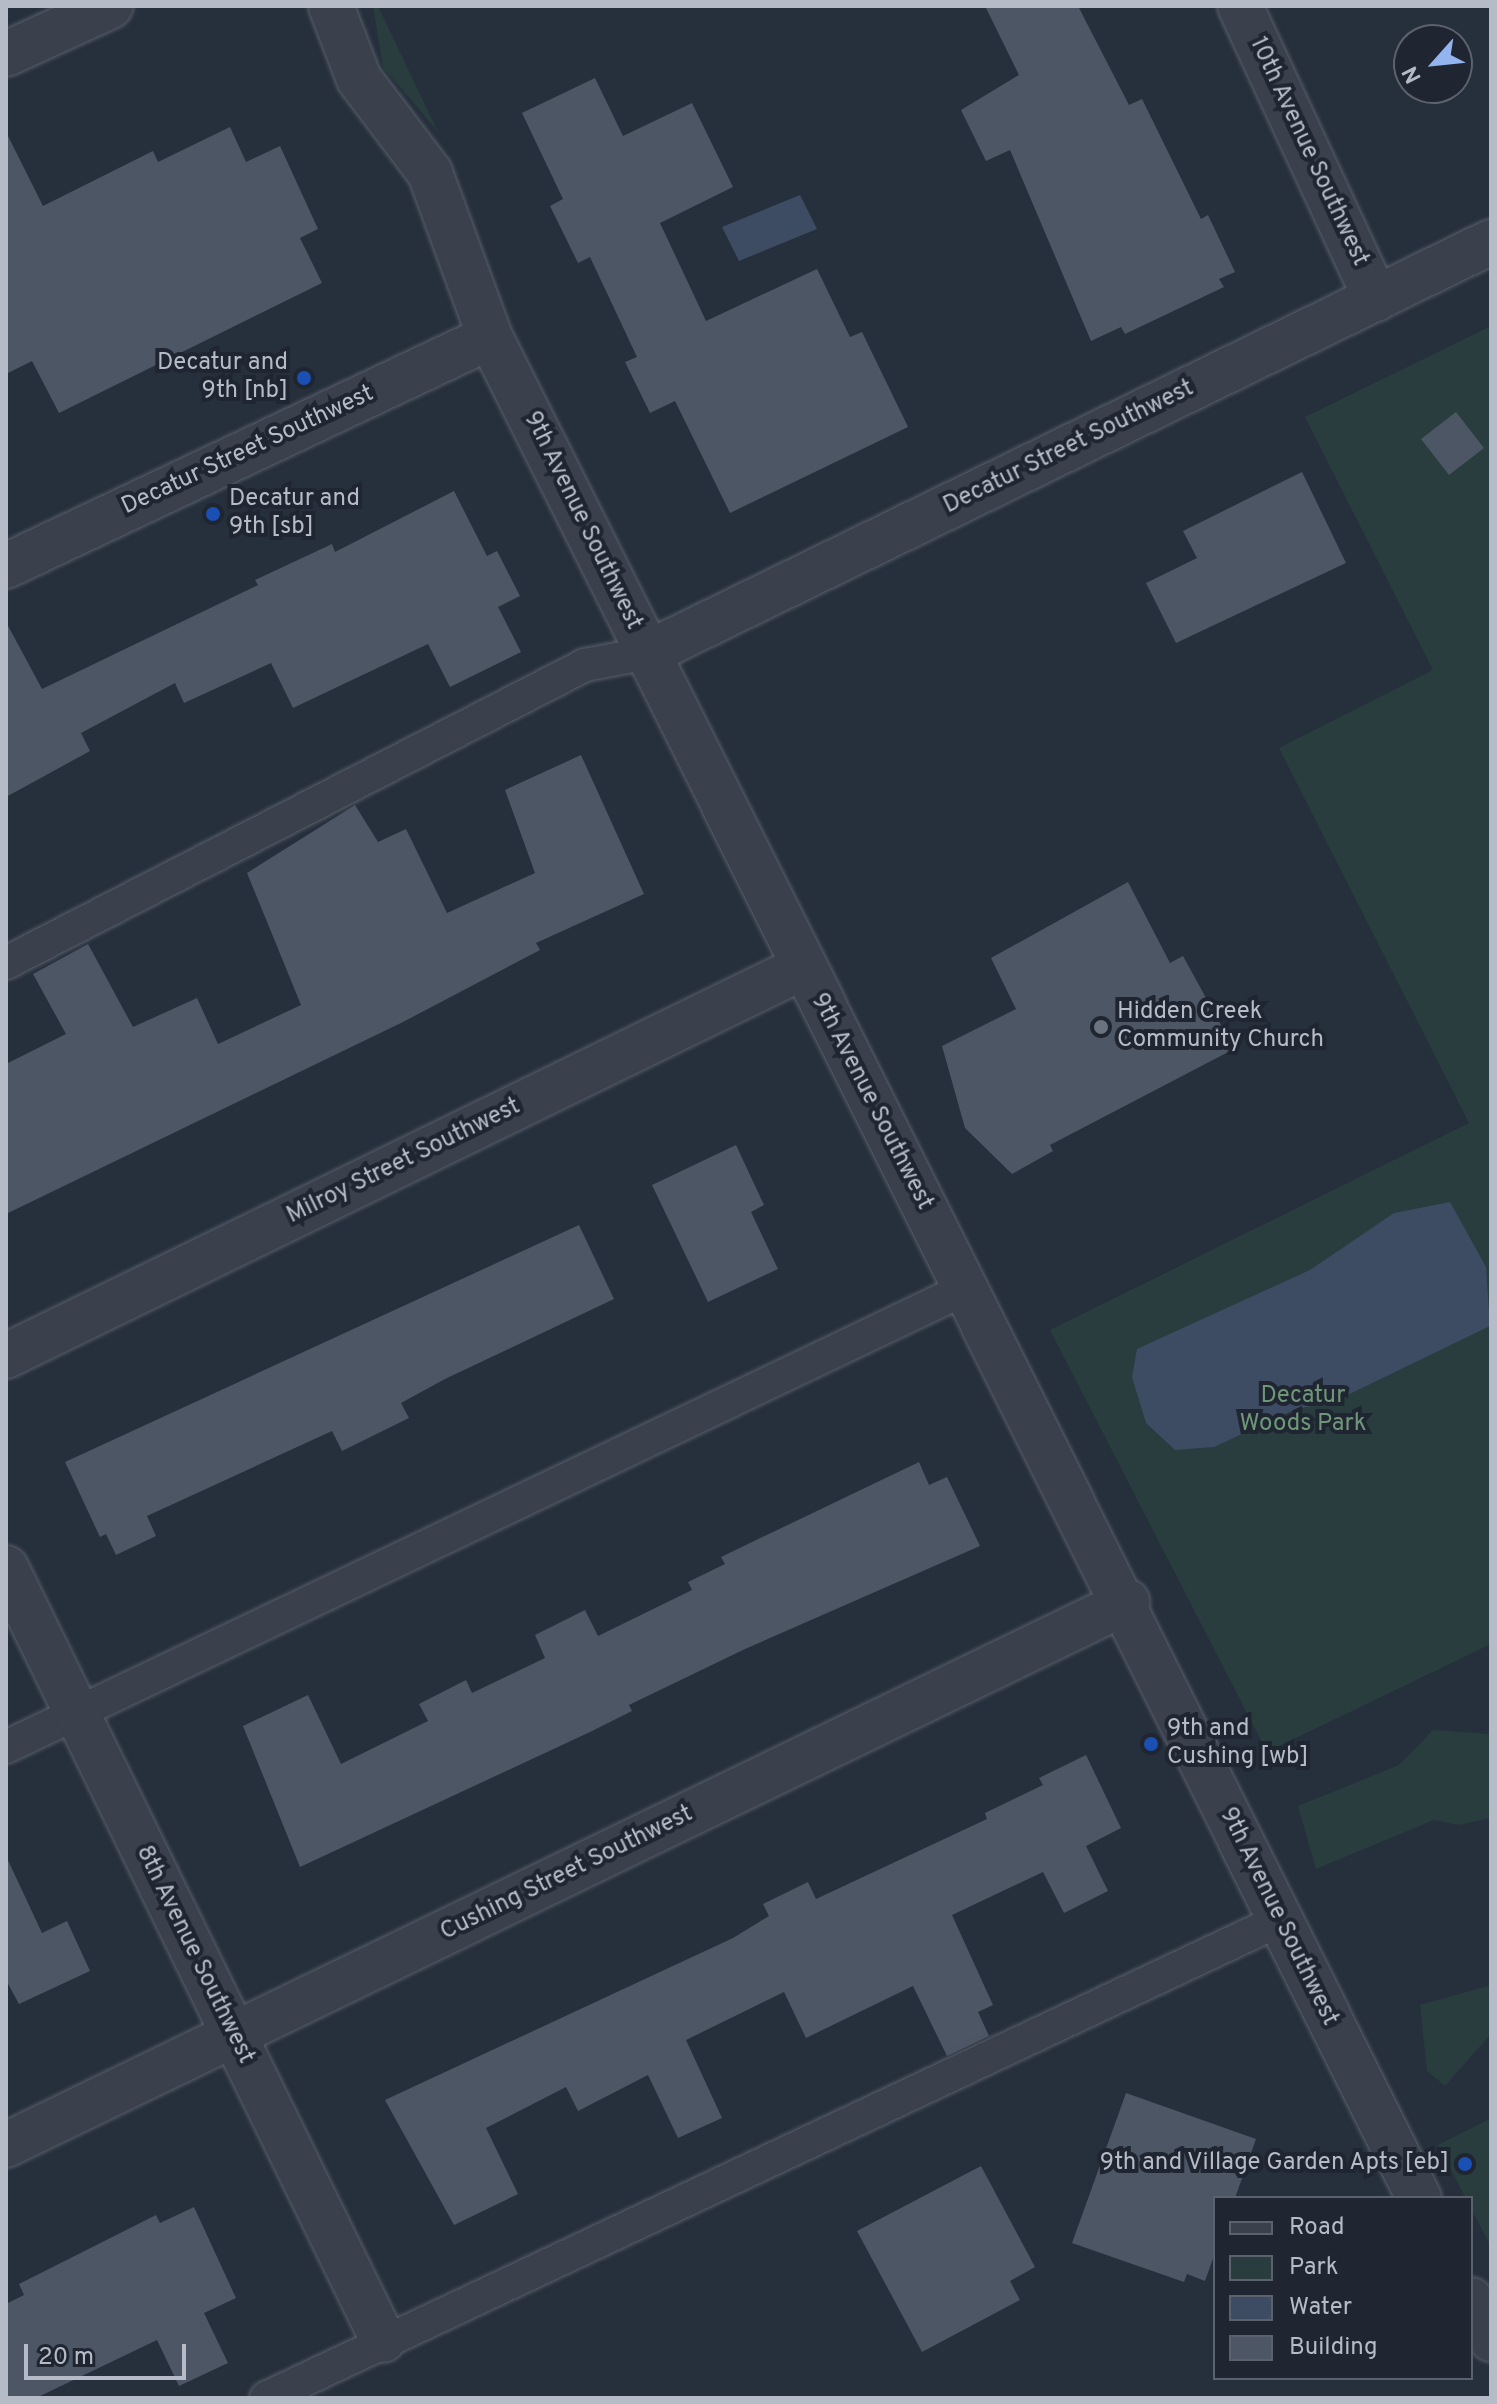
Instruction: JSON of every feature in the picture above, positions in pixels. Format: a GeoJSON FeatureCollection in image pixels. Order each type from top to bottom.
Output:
{"type":"FeatureCollection","features":[{"type":"Feature","properties":{"kind":"street"},"geometry":{"type":"LineString","coordinates":[[6,54],[111,6]]}},
{"type":"Feature","properties":{"kind":"street","name":"9th Avenue Southwest"},"geometry":{"type":"LineString","coordinates":[[331,6],[351,66],[430,173],[490,337],[801,968],[1127,1602],[1278,1921],[1418,2196]]}},
{"type":"Feature","properties":{"kind":"street","name":"10th Avenue Southwest"},"geometry":{"type":"LineString","coordinates":[[1240,6],[1376,299]]}},
{"type":"Feature","properties":{"kind":"street","name":"Decatur Street Southwest"},"geometry":{"type":"LineString","coordinates":[[648,653],[1491,242]]}},
{"type":"Feature","properties":{"kind":"street","name":"Decatur Street Southwest"},"geometry":{"type":"LineString","coordinates":[[6,566],[490,337]]}},
{"type":"Feature","properties":{"kind":"street","name":"Milroy Street Southwest"},"geometry":{"type":"LineString","coordinates":[[6,1356],[801,968]]}},
{"type":"Feature","properties":{"kind":"street","name":"8th Avenue Southwest"},"geometry":{"type":"LineString","coordinates":[[6,1568],[383,2340]]}},
{"type":"Feature","properties":{"kind":"street","name":"Cushing Street Southwest"},"geometry":{"type":"LineString","coordinates":[[6,2145],[1127,1602]]}},
{"type":"Feature","properties":{"kind":"street"},"geometry":{"type":"LineString","coordinates":[[1473,2304],[1491,2339]]}},
{"type":"Feature","properties":{"kind":"lane"},"geometry":{"type":"LineString","coordinates":[[6,963],[585,665],[648,653]]}},
{"type":"Feature","properties":{"kind":"lane"},"geometry":{"type":"LineString","coordinates":[[6,1747],[967,1288]]}},
{"type":"Feature","properties":{"kind":"lane"},"geometry":{"type":"LineString","coordinates":[[266,2398],[383,2340],[1278,1921]]}},
{"type":"Feature","properties":{"kind":"green space"},"geometry":{"type":"Polygon","coordinates":[[[373,6],[378,6],[438,132],[383,67],[373,6]]]}},
{"type":"Feature","properties":{"kind":"green space","name":"Decatur Woods Park"},"geometry":{"type":"Polygon","coordinates":[[[1491,326],[1491,1644],[1267,1752],[1050,1330],[1469,1123],[1279,748],[1433,670],[1305,417],[1491,326]]]}},
{"type":"Feature","properties":{"kind":"green space"},"geometry":{"type":"Polygon","coordinates":[[[1433,1730],[1491,1734],[1491,1818],[1459,1825],[1434,1820],[1316,1869],[1298,1806],[1399,1765],[1433,1730]]]}},
{"type":"Feature","properties":{"kind":"green space"},"geometry":{"type":"Polygon","coordinates":[[[1491,1985],[1491,2034],[1445,2086],[1427,2071],[1420,2005],[1491,1985]]]}},
{"type":"Feature","properties":{"kind":"green space"},"geometry":{"type":"Polygon","coordinates":[[[1491,2118],[1491,2247],[1473,2212],[1473,2196],[1464,2196],[1438,2145],[1491,2118]]]}},
{"type":"Feature","properties":{"kind":"water"},"geometry":{"type":"Polygon","coordinates":[[[800,195],[817,229],[739,261],[722,227],[800,195]]]}},
{"type":"Feature","properties":{"kind":"water"},"geometry":{"type":"Polygon","coordinates":[[[1450,1202],[1486,1267],[1490,1326],[1333,1402],[1296,1409],[1214,1447],[1175,1450],[1146,1423],[1132,1377],[1137,1349],[1310,1270],[1394,1213],[1450,1202]]]}},
{"type":"Feature","properties":{"kind":"building"},"geometry":{"type":"Polygon","coordinates":[[[985,6],[1078,6],[1129,105],[1142,99],[1201,219],[1208,215],[1235,272],[1219,279],[1224,287],[1125,334],[1121,327],[1091,341],[1010,150],[986,161],[961,110],[1019,75],[985,6]]]}},
{"type":"Feature","properties":{"kind":"building"},"geometry":{"type":"Polygon","coordinates":[[[595,78],[623,136],[692,103],[733,187],[660,223],[706,321],[817,269],[850,337],[862,332],[908,427],[730,513],[675,401],[650,413],[625,362],[637,357],[590,257],[578,263],[550,206],[563,199],[522,113],[595,78]]]}},
{"type":"Feature","properties":{"kind":"building"},"geometry":{"type":"Polygon","coordinates":[[[230,127],[246,162],[280,146],[318,229],[300,238],[322,283],[59,413],[32,361],[6,374],[6,132],[43,206],[153,151],[158,162],[230,127]]]}},
{"type":"Feature","properties":{"kind":"building"},"geometry":{"type":"Polygon","coordinates":[[[1456,412],[1484,448],[1449,475],[1421,439],[1456,412]]]}},
{"type":"Feature","properties":{"kind":"building"},"geometry":{"type":"Polygon","coordinates":[[[1302,472],[1346,563],[1176,643],[1146,583],[1197,558],[1183,531],[1302,472]]]}},
{"type":"Feature","properties":{"kind":"building"},"geometry":{"type":"Polygon","coordinates":[[[454,491],[487,556],[497,551],[520,596],[498,607],[521,652],[450,687],[428,644],[293,708],[271,663],[184,703],[175,683],[81,733],[90,751],[6,797],[6,622],[42,689],[258,585],[255,580],[332,544],[335,552],[454,491]]]}},
{"type":"Feature","properties":{"kind":"building"},"geometry":{"type":"Polygon","coordinates":[[[581,755],[644,894],[536,943],[540,950],[403,1022],[6,1214],[6,1064],[66,1034],[33,974],[88,944],[133,1027],[197,998],[218,1044],[301,1005],[247,873],[355,805],[378,842],[406,829],[447,913],[535,873],[505,790],[581,755]]]}},
{"type":"Feature","properties":{"kind":"building","name":"Hidden Creek Community Church"},"geometry":{"type":"Polygon","coordinates":[[[1128,882],[1170,963],[1183,956],[1234,1049],[1050,1145],[1053,1151],[1012,1174],[965,1128],[942,1046],[1016,1009],[991,958],[1128,882]]]}},
{"type":"Feature","properties":{"kind":"building"},"geometry":{"type":"Polygon","coordinates":[[[736,1145],[764,1205],[751,1212],[778,1269],[708,1302],[652,1185],[736,1145]]]}},
{"type":"Feature","properties":{"kind":"building"},"geometry":{"type":"Polygon","coordinates":[[[579,1225],[614,1299],[401,1403],[409,1418],[342,1451],[332,1431],[147,1516],[156,1536],[116,1555],[106,1534],[100,1537],[65,1462],[579,1225]]]}},
{"type":"Feature","properties":{"kind":"building"},"geometry":{"type":"Polygon","coordinates":[[[919,1462],[929,1485],[947,1477],[980,1546],[745,1649],[629,1705],[632,1711],[590,1732],[300,1867],[243,1726],[308,1695],[341,1764],[428,1721],[419,1704],[466,1680],[472,1693],[545,1658],[535,1635],[585,1610],[598,1636],[692,1590],[688,1582],[725,1564],[721,1557],[919,1462]]]}},
{"type":"Feature","properties":{"kind":"building"},"geometry":{"type":"Polygon","coordinates":[[[1086,1755],[1121,1828],[1086,1846],[1108,1891],[1064,1913],[1043,1872],[952,1915],[993,2005],[978,2012],[989,2036],[947,2056],[913,1986],[806,2038],[784,1992],[686,2040],[722,2118],[678,2138],[648,2075],[578,2111],[566,2087],[486,2128],[518,2194],[454,2225],[385,2100],[733,1938],[769,1916],[763,1904],[808,1882],[816,1899],[987,1819],[985,1813],[1043,1785],[1039,1778],[1086,1755]]]}},
{"type":"Feature","properties":{"kind":"building"},"geometry":{"type":"Polygon","coordinates":[[[6,1856],[42,1933],[67,1921],[90,1971],[19,2004],[6,1980],[6,1856]]]}},
{"type":"Feature","properties":{"kind":"building"},"geometry":{"type":"Polygon","coordinates":[[[1126,2093],[1256,2139],[1236,2196],[1213,2196],[1213,2259],[1205,2281],[1187,2274],[1184,2282],[1072,2243],[1126,2093]]]}},
{"type":"Feature","properties":{"kind":"building"},"geometry":{"type":"Polygon","coordinates":[[[981,2166],[1035,2267],[1010,2281],[1020,2300],[922,2352],[857,2231],[981,2166]]]}},
{"type":"Feature","properties":{"kind":"building"},"geometry":{"type":"Polygon","coordinates":[[[194,2207],[236,2298],[204,2313],[228,2363],[179,2386],[157,2340],[36,2398],[6,2398],[6,2304],[24,2295],[19,2284],[156,2215],[160,2223],[194,2207]]]}},
{"type":"Feature","properties":{"kind":"place","name":"Decatur and 9th [nb]"},"geometry":{"type":"Point","coordinates":[304,378]}},
{"type":"Feature","properties":{"kind":"place","name":"Decatur and 9th [sb]"},"geometry":{"type":"Point","coordinates":[213,514]}},
{"type":"Feature","properties":{"kind":"place","name":"Hidden Creek Community Church"},"geometry":{"type":"Point","coordinates":[1101,1027]}},
{"type":"Feature","properties":{"kind":"place","name":"9th and Cushing [wb]"},"geometry":{"type":"Point","coordinates":[1151,1744]}},
{"type":"Feature","properties":{"kind":"place","name":"9th and Village Garden Apts [eb]"},"geometry":{"type":"Point","coordinates":[1465,2164]}}]}
